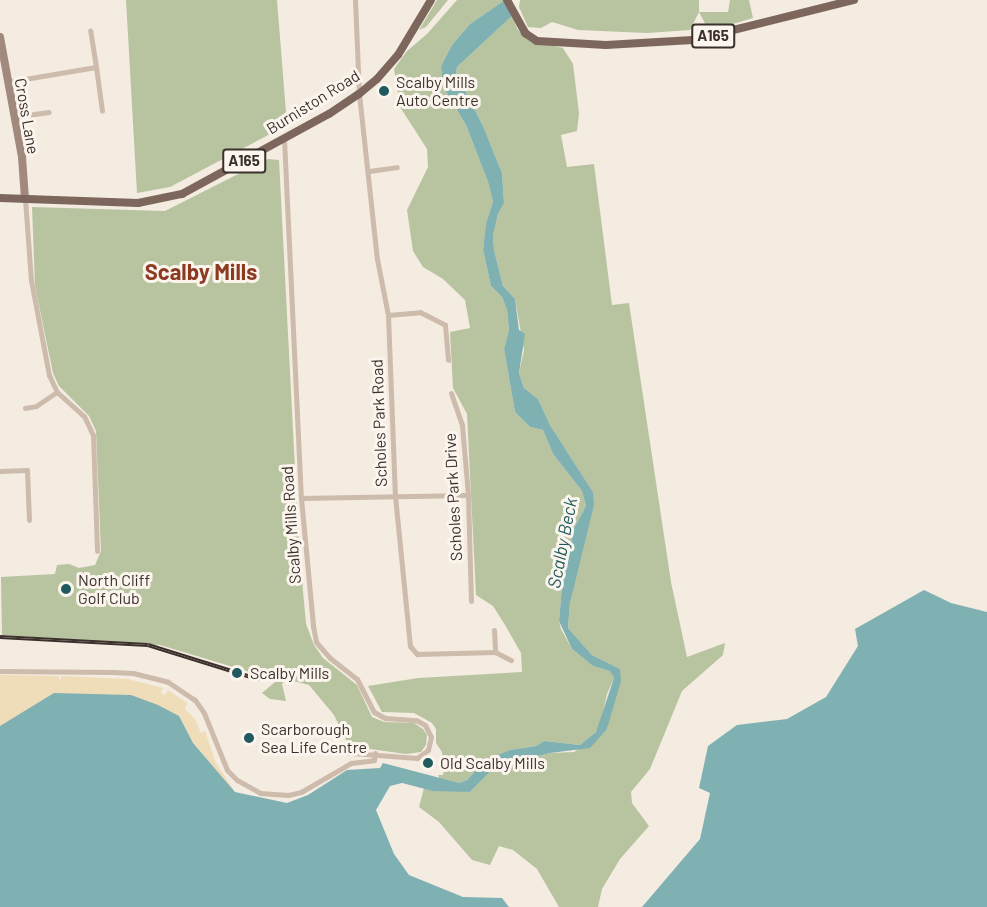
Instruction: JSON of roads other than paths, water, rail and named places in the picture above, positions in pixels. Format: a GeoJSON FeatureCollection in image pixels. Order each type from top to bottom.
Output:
{"type":"FeatureCollection","features":[{"type":"Feature","properties":{"kind":"main road","name":"Burniston Road"},"geometry":{"type":"LineString","coordinates":[[0,198],[152,202],[182,194],[284,139],[359,94],[377,79],[398,56],[431,0]]}},
{"type":"Feature","properties":{"kind":"main road","name":"A165"},"geometry":{"type":"LineString","coordinates":[[507,0],[525,33],[545,44],[652,44],[728,33],[854,0]]}},
{"type":"Feature","properties":{"kind":"street","name":"Scholes Park Road"},"geometry":{"type":"LineString","coordinates":[[355,0],[359,94],[377,259],[388,315],[395,496],[410,646],[417,654],[495,652],[511,660]]}},
{"type":"Feature","properties":{"kind":"street"},"geometry":{"type":"LineString","coordinates":[[90,30],[102,111]]}},
{"type":"Feature","properties":{"kind":"street","name":"Cross Lane"},"geometry":{"type":"LineString","coordinates":[[0,38],[23,165],[25,199]]}},
{"type":"Feature","properties":{"kind":"street"},"geometry":{"type":"LineString","coordinates":[[7,82],[96,67]]}},
{"type":"Feature","properties":{"kind":"street"},"geometry":{"type":"LineString","coordinates":[[13,117],[49,112]]}},
{"type":"Feature","properties":{"kind":"street","name":"Scalby Mills Road"},"geometry":{"type":"LineString","coordinates":[[284,139],[301,498],[316,642],[330,658],[357,679],[374,712],[385,718],[416,720],[425,725],[431,737],[428,750],[417,758],[375,753],[338,752]]}},
{"type":"Feature","properties":{"kind":"street"},"geometry":{"type":"LineString","coordinates":[[369,171],[397,167]]}},
{"type":"Feature","properties":{"kind":"street"},"geometry":{"type":"LineString","coordinates":[[25,199],[31,280],[49,375],[57,392],[84,416],[93,435],[98,550]]}},
{"type":"Feature","properties":{"kind":"street"},"geometry":{"type":"LineString","coordinates":[[388,315],[420,312],[445,326],[448,360]]}},
{"type":"Feature","properties":{"kind":"street"},"geometry":{"type":"LineString","coordinates":[[25,408],[36,406],[57,392]]}},
{"type":"Feature","properties":{"kind":"street","name":"Scholes Park Drive"},"geometry":{"type":"LineString","coordinates":[[451,393],[462,425],[468,495],[471,601]]}},
{"type":"Feature","properties":{"kind":"street"},"geometry":{"type":"LineString","coordinates":[[0,471],[27,470],[29,520]]}},
{"type":"Feature","properties":{"kind":"street"},"geometry":{"type":"LineString","coordinates":[[301,498],[468,495]]}},
{"type":"Feature","properties":{"kind":"street"},"geometry":{"type":"LineString","coordinates":[[494,630],[495,652]]}},
{"type":"Feature","properties":{"kind":"street"},"geometry":{"type":"LineString","coordinates":[[0,671],[133,673],[168,682],[195,700],[204,713],[227,770],[237,780],[260,793],[288,795],[301,792],[351,763],[374,760],[375,753]]}},
{"type":"Feature","properties":{"kind":"water"},"geometry":{"type":"Polygon","coordinates":[[[505,0],[512,16],[457,67],[456,73],[483,126],[502,173],[504,203],[498,214],[493,236],[494,250],[503,286],[515,299],[519,330],[525,334],[519,373],[524,388],[538,399],[550,425],[593,492],[594,505],[570,603],[568,628],[592,655],[620,669],[621,681],[607,729],[590,748],[550,753],[508,764],[492,770],[470,792],[433,791],[402,783],[390,786],[376,810],[394,854],[409,875],[463,897],[502,898],[509,907],[0,907],[0,726],[54,693],[131,695],[158,705],[179,716],[193,743],[235,792],[287,803],[308,795],[347,770],[380,768],[383,763],[459,783],[467,780],[487,759],[510,750],[536,746],[544,741],[580,745],[596,732],[614,678],[610,671],[593,666],[572,649],[559,621],[562,587],[574,528],[586,506],[582,491],[553,454],[543,430],[530,427],[515,412],[504,349],[509,330],[507,310],[502,297],[491,286],[483,250],[486,223],[493,202],[488,182],[466,125],[445,90],[442,79],[441,66],[452,45],[470,24],[505,0]]]}},
{"type":"Feature","properties":{"kind":"water"},"geometry":{"type":"Polygon","coordinates":[[[924,590],[951,603],[987,612],[987,907],[642,907],[700,839],[710,793],[699,788],[708,746],[737,725],[787,719],[826,697],[858,646],[855,629],[924,590]]]}},
{"type":"Feature","properties":{"kind":"railway"},"geometry":{"type":"LineString","coordinates":[[0,637],[148,645],[257,679],[273,677]]}},
{"type":"Feature","properties":{"kind":"place","name":"Scalby Mills Auto Centre"},"geometry":{"type":"Point","coordinates":[384,91]}},
{"type":"Feature","properties":{"kind":"place","name":"North Cliff Golf Club"},"geometry":{"type":"Point","coordinates":[66,589]}},
{"type":"Feature","properties":{"kind":"place","name":"Scalby Mills"},"geometry":{"type":"Point","coordinates":[237,673]}},
{"type":"Feature","properties":{"kind":"place","name":"Scarborough Sea Life Centre"},"geometry":{"type":"Point","coordinates":[249,738]}},
{"type":"Feature","properties":{"kind":"place","name":"Old Scalby Mills"},"geometry":{"type":"Point","coordinates":[428,763]}},
{"type":"Feature","properties":{"kind":"district","name":"Scalby Mills"},"geometry":{"type":"Point","coordinates":[201,272]}},
{"type":"Feature","properties":{"kind":"water label","name":"Scalby Beck"},"geometry":{"type":"Point","coordinates":[562,543]}}]}
